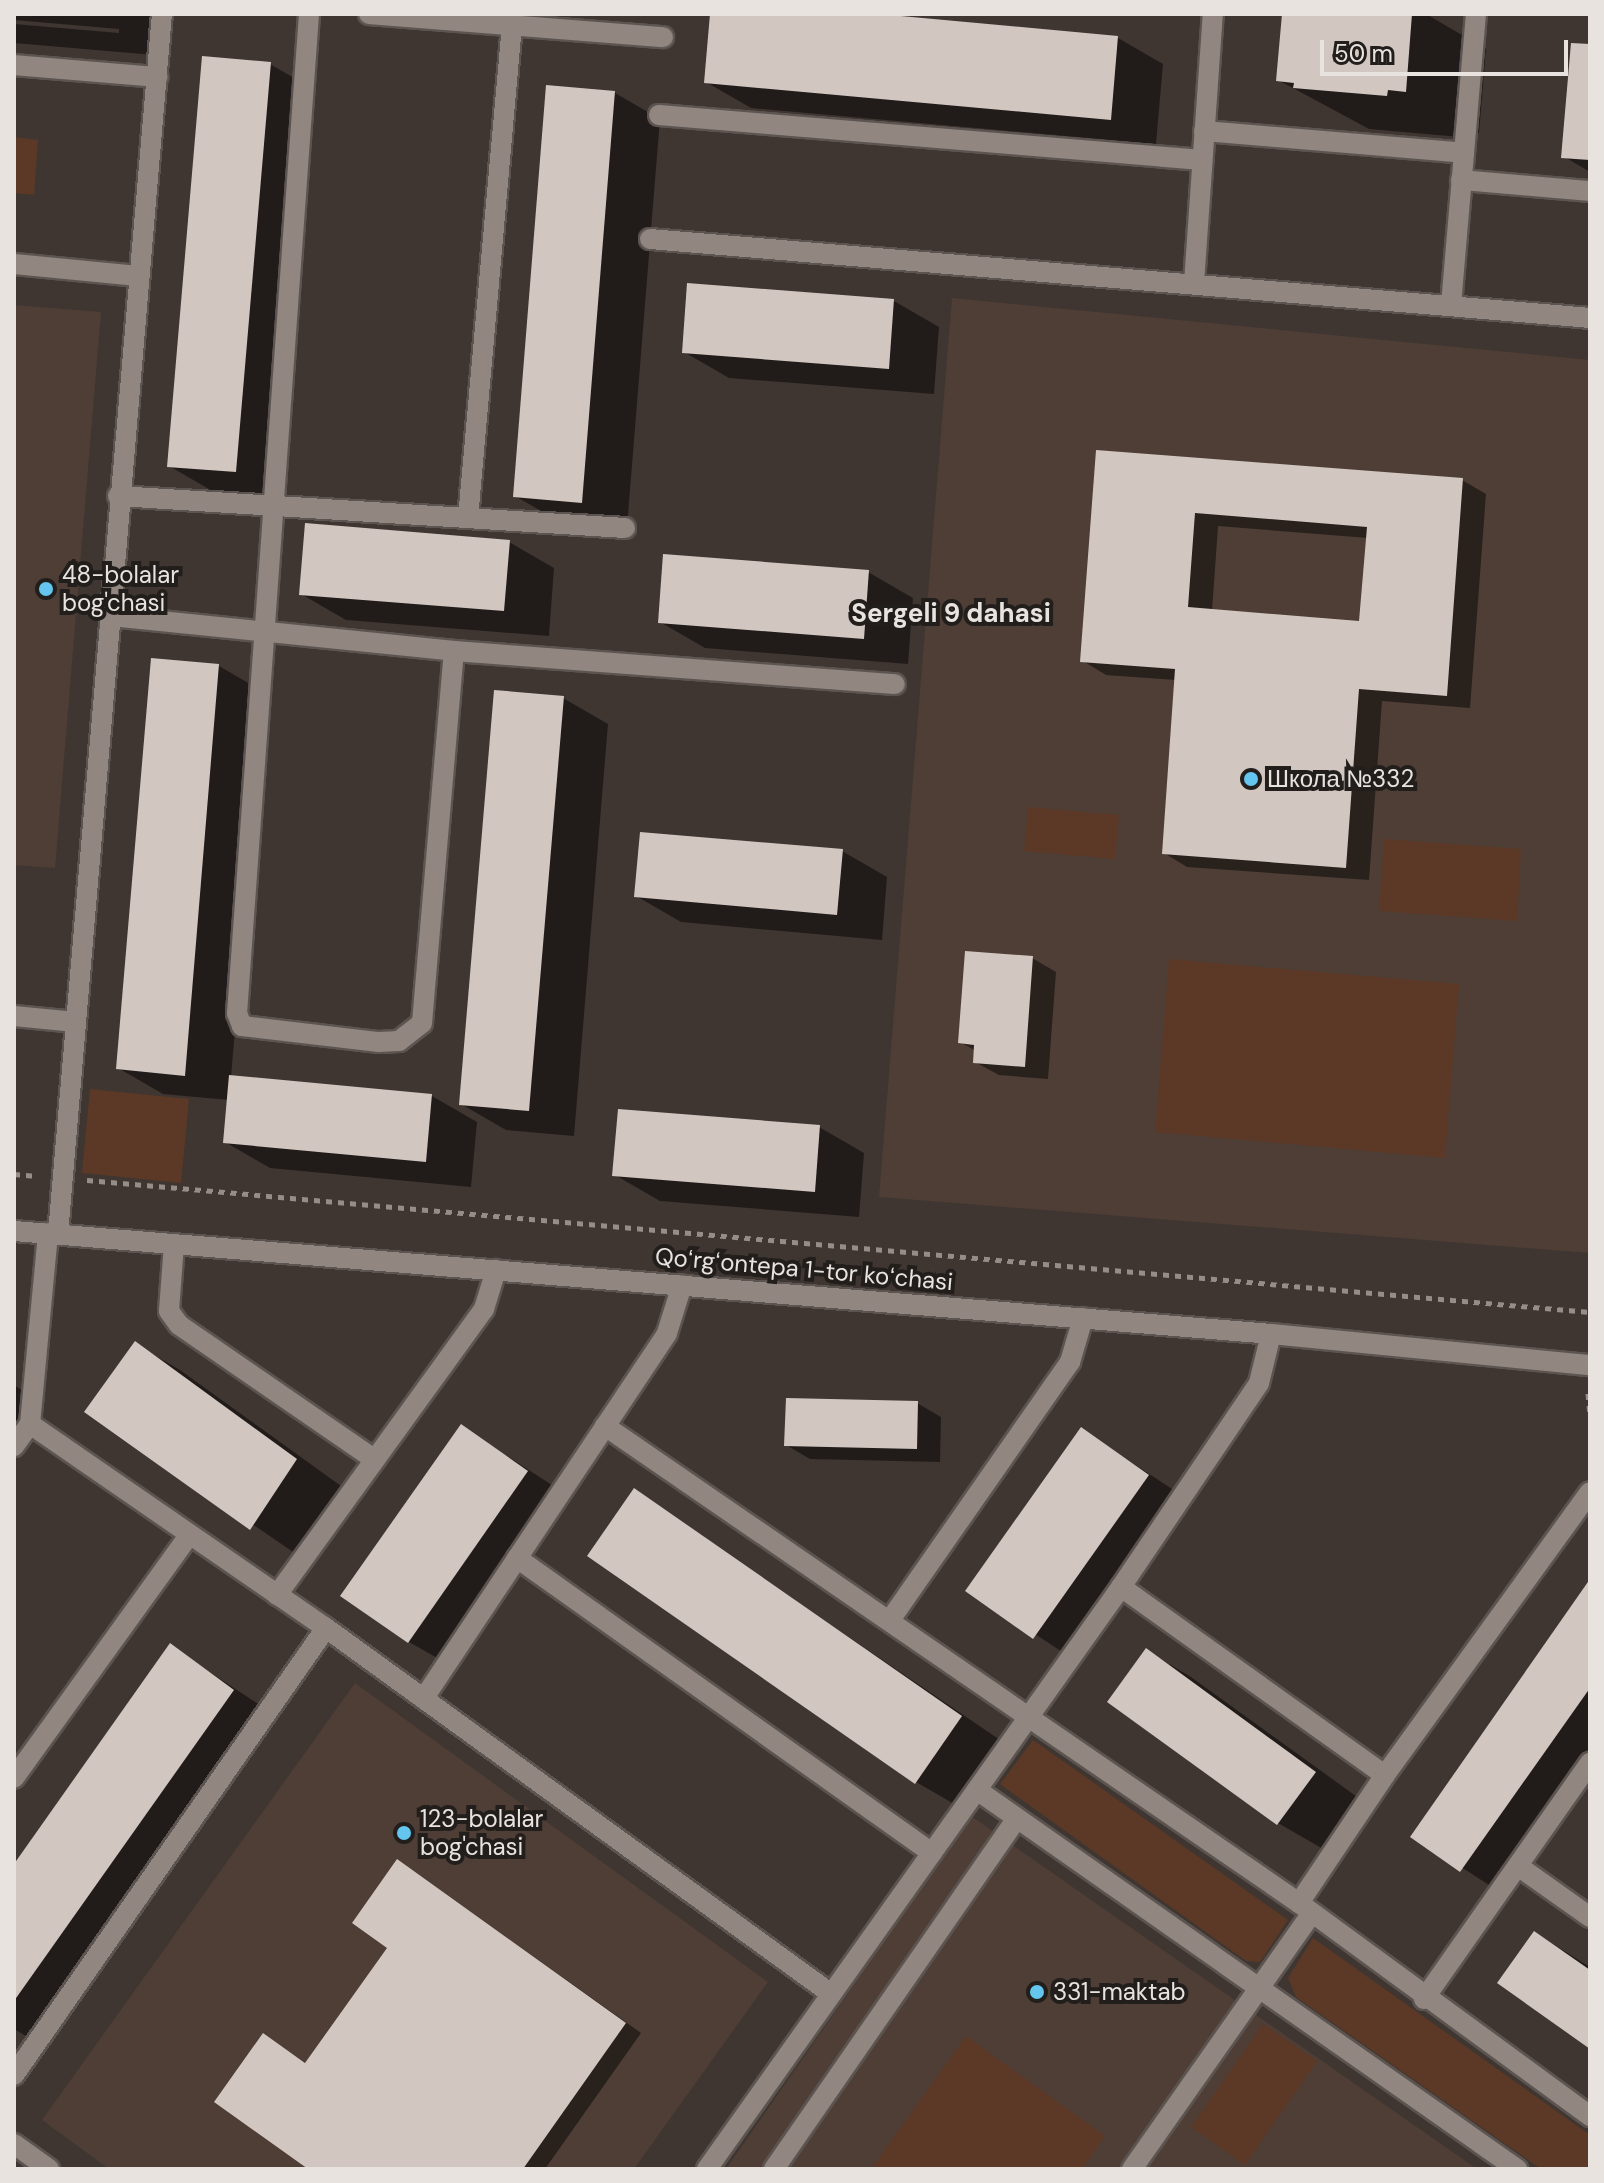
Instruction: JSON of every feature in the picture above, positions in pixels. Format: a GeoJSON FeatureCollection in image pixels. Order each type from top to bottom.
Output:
{"type":"FeatureCollection","features":[{"type":"Feature","properties":{"kind":"street"},"geometry":{"type":"LineString","coordinates":[[14,1446],[30,1424],[53,1234],[63,1178],[111,616],[118,496],[162,14]]}},
{"type":"Feature","properties":{"kind":"street"},"geometry":{"type":"LineString","coordinates":[[309,14],[237,1013],[242,1026],[255,1032],[379,1042],[399,1041],[422,1023],[454,651]]}},
{"type":"Feature","properties":{"kind":"street"},"geometry":{"type":"LineString","coordinates":[[369,14],[663,37]]}},
{"type":"Feature","properties":{"kind":"street"},"geometry":{"type":"LineString","coordinates":[[1194,283],[1213,14]]}},
{"type":"Feature","properties":{"kind":"street"},"geometry":{"type":"LineString","coordinates":[[1451,305],[1476,14]]}},
{"type":"Feature","properties":{"kind":"street"},"geometry":{"type":"LineString","coordinates":[[468,518],[512,25]]}},
{"type":"Feature","properties":{"kind":"street"},"geometry":{"type":"LineString","coordinates":[[14,65],[157,77]]}},
{"type":"Feature","properties":{"kind":"street"},"geometry":{"type":"LineString","coordinates":[[659,115],[1202,160]]}},
{"type":"Feature","properties":{"kind":"street"},"geometry":{"type":"LineString","coordinates":[[1204,131],[1464,153]]}},
{"type":"Feature","properties":{"kind":"street"},"geometry":{"type":"LineString","coordinates":[[1461,180],[1590,191]]}},
{"type":"Feature","properties":{"kind":"street"},"geometry":{"type":"LineString","coordinates":[[650,239],[1590,318]]}},
{"type":"Feature","properties":{"kind":"street"},"geometry":{"type":"LineString","coordinates":[[14,264],[138,276]]}},
{"type":"Feature","properties":{"kind":"street"},"geometry":{"type":"LineString","coordinates":[[118,496],[625,528]]}},
{"type":"Feature","properties":{"kind":"street"},"geometry":{"type":"LineString","coordinates":[[111,616],[454,651],[895,684]]}},
{"type":"Feature","properties":{"kind":"street"},"geometry":{"type":"LineString","coordinates":[[14,1016],[76,1022]]}},
{"type":"Feature","properties":{"kind":"street","name":"Qoʻrgʻontepa 1-tor koʻchasi"},"geometry":{"type":"LineString","coordinates":[[14,1231],[1083,1318],[1590,1365]]}},
{"type":"Feature","properties":{"kind":"street"},"geometry":{"type":"LineString","coordinates":[[174,1244],[169,1311],[179,1325],[374,1459]]}},
{"type":"Feature","properties":{"kind":"street"},"geometry":{"type":"LineString","coordinates":[[277,1595],[484,1309],[496,1270]]}},
{"type":"Feature","properties":{"kind":"street"},"geometry":{"type":"LineString","coordinates":[[424,1698],[667,1333],[682,1285]]}},
{"type":"Feature","properties":{"kind":"street"},"geometry":{"type":"LineString","coordinates":[[890,1620],[1070,1362],[1083,1318]]}},
{"type":"Feature","properties":{"kind":"street"},"geometry":{"type":"LineString","coordinates":[[707,2169],[1121,1587],[1259,1383],[1271,1334]]}},
{"type":"Feature","properties":{"kind":"street"},"geometry":{"type":"LineString","coordinates":[[30,1424],[326,1628],[830,1993]]}},
{"type":"Feature","properties":{"kind":"street"},"geometry":{"type":"LineString","coordinates":[[605,1426],[1306,1908],[1424,1999],[1590,2116]]}},
{"type":"Feature","properties":{"kind":"street"},"geometry":{"type":"LineString","coordinates":[[1132,2169],[1260,1986],[1385,1775],[1590,1492]]}},
{"type":"Feature","properties":{"kind":"street"},"geometry":{"type":"LineString","coordinates":[[14,1778],[189,1535]]}},
{"type":"Feature","properties":{"kind":"street"},"geometry":{"type":"LineString","coordinates":[[517,1558],[932,1853]]}},
{"type":"Feature","properties":{"kind":"street"},"geometry":{"type":"LineString","coordinates":[[1121,1587],[1385,1775]]}},
{"type":"Feature","properties":{"kind":"street"},"geometry":{"type":"LineString","coordinates":[[14,2075],[326,1628]]}},
{"type":"Feature","properties":{"kind":"street"},"geometry":{"type":"LineString","coordinates":[[1424,1999],[1590,1763]]}},
{"type":"Feature","properties":{"kind":"street"},"geometry":{"type":"LineString","coordinates":[[977,1790],[1517,2169]]}},
{"type":"Feature","properties":{"kind":"street"},"geometry":{"type":"LineString","coordinates":[[774,2169],[1016,1819]]}},
{"type":"Feature","properties":{"kind":"street"},"geometry":{"type":"LineString","coordinates":[[1518,1866],[1590,1917]]}},
{"type":"Feature","properties":{"kind":"street"},"geometry":{"type":"LineString","coordinates":[[14,2144],[49,2169]]}},
{"type":"Feature","properties":{"kind":"path"},"geometry":{"type":"LineString","coordinates":[[14,1174],[1590,1312]]}},
{"type":"Feature","properties":{"kind":"path"},"geometry":{"type":"LineString","coordinates":[[1588,1393],[1590,1416]]}},
{"type":"Feature","properties":{"kind":"shaded area"},"geometry":{"type":"Polygon","coordinates":[[[14,137],[38,140],[34,195],[14,193],[14,137]]]}},
{"type":"Feature","properties":{"kind":"shaded area","name":"Школа №332"},"geometry":{"type":"Polygon","coordinates":[[[952,298],[1590,360],[1590,1253],[879,1197],[952,298]]]}},
{"type":"Feature","properties":{"kind":"shaded area","name":"48-bolalar bog'chasi"},"geometry":{"type":"Polygon","coordinates":[[[14,305],[101,312],[55,868],[14,865],[14,305]]]}},
{"type":"Feature","properties":{"kind":"shaded area"},"geometry":{"type":"Polygon","coordinates":[[[1028,807],[1119,815],[1115,859],[1024,851],[1028,807]]]}},
{"type":"Feature","properties":{"kind":"shaded area"},"geometry":{"type":"Polygon","coordinates":[[[1384,839],[1521,849],[1517,921],[1379,911],[1384,839]]]}},
{"type":"Feature","properties":{"kind":"shaded area"},"geometry":{"type":"Polygon","coordinates":[[[1169,959],[1459,984],[1445,1158],[1155,1132],[1169,959]]]}},
{"type":"Feature","properties":{"kind":"shaded area"},"geometry":{"type":"Polygon","coordinates":[[[90,1089],[189,1099],[181,1183],[82,1173],[90,1089]]]}},
{"type":"Feature","properties":{"kind":"shaded area","name":"123-bolalar bog'chasi"},"geometry":{"type":"Polygon","coordinates":[[[355,1683],[768,1982],[634,2169],[109,2169],[42,2120],[355,1683]]]}},
{"type":"Feature","properties":{"kind":"shaded area"},"geometry":{"type":"Polygon","coordinates":[[[1033,1740],[1288,1920],[1260,1962],[1246,1961],[1000,1784],[1033,1740]]]}},
{"type":"Feature","properties":{"kind":"shaded area","name":"331-maktab"},"geometry":{"type":"Polygon","coordinates":[[[971,1816],[1477,2169],[726,2169],[971,1816]]]}},
{"type":"Feature","properties":{"kind":"shaded area"},"geometry":{"type":"Polygon","coordinates":[[[1313,1938],[1590,2135],[1590,2169],[1541,2169],[1296,1997],[1288,1978],[1313,1938]]]}},
{"type":"Feature","properties":{"kind":"shaded area"},"geometry":{"type":"Polygon","coordinates":[[[1263,2024],[1317,2061],[1245,2165],[1191,2127],[1263,2024]]]}},
{"type":"Feature","properties":{"kind":"shaded area"},"geometry":{"type":"Polygon","coordinates":[[[966,2036],[1105,2136],[1082,2169],[871,2169],[966,2036]]]}},
{"type":"Feature","properties":{"kind":"building"},"geometry":{"type":"Polygon","coordinates":[[[710,14],[879,14],[1118,36],[1111,120],[704,83],[710,14]]]}},
{"type":"Feature","properties":{"kind":"building"},"geometry":{"type":"Polygon","coordinates":[[[1282,14],[1412,14],[1406,92],[1388,90],[1387,96],[1293,88],[1294,83],[1276,81],[1282,14]]]}},
{"type":"Feature","properties":{"kind":"building"},"geometry":{"type":"Polygon","coordinates":[[[1571,43],[1590,44],[1590,160],[1561,158],[1571,43]]]}},
{"type":"Feature","properties":{"kind":"building"},"geometry":{"type":"Polygon","coordinates":[[[202,56],[271,62],[236,472],[167,467],[202,56]]]}},
{"type":"Feature","properties":{"kind":"building"},"geometry":{"type":"Polygon","coordinates":[[[546,85],[615,91],[582,503],[513,497],[546,85]]]}},
{"type":"Feature","properties":{"kind":"building"},"geometry":{"type":"Polygon","coordinates":[[[687,283],[894,299],[889,369],[682,353],[687,283]]]}},
{"type":"Feature","properties":{"kind":"building"},"geometry":{"type":"Polygon","coordinates":[[[1096,450],[1463,478],[1447,696],[1359,689],[1346,868],[1162,854],[1175,669],[1080,662],[1096,450]],[[1195,513],[1188,607],[1359,621],[1367,527],[1195,513]]]}},
{"type":"Feature","properties":{"kind":"building"},"geometry":{"type":"Polygon","coordinates":[[[305,523],[510,540],[504,611],[299,595],[305,523]]]}},
{"type":"Feature","properties":{"kind":"building"},"geometry":{"type":"Polygon","coordinates":[[[663,554],[869,570],[864,639],[658,623],[663,554]]]}},
{"type":"Feature","properties":{"kind":"building"},"geometry":{"type":"Polygon","coordinates":[[[151,658],[219,664],[185,1076],[116,1069],[151,658]]]}},
{"type":"Feature","properties":{"kind":"building"},"geometry":{"type":"Polygon","coordinates":[[[494,690],[564,696],[529,1111],[459,1105],[494,690]]]}},
{"type":"Feature","properties":{"kind":"building"},"geometry":{"type":"Polygon","coordinates":[[[640,832],[843,849],[837,915],[634,897],[640,832]]]}},
{"type":"Feature","properties":{"kind":"building"},"geometry":{"type":"Polygon","coordinates":[[[965,951],[1033,956],[1025,1067],[973,1063],[974,1045],[958,1043],[965,951]]]}},
{"type":"Feature","properties":{"kind":"building"},"geometry":{"type":"Polygon","coordinates":[[[229,1075],[432,1094],[426,1162],[223,1143],[229,1075]]]}},
{"type":"Feature","properties":{"kind":"building"},"geometry":{"type":"Polygon","coordinates":[[[618,1109],[820,1125],[815,1192],[612,1176],[618,1109]]]}},
{"type":"Feature","properties":{"kind":"building"},"geometry":{"type":"Polygon","coordinates":[[[135,1341],[297,1459],[250,1530],[84,1412],[135,1341]]]}},
{"type":"Feature","properties":{"kind":"building"},"geometry":{"type":"Polygon","coordinates":[[[786,1398],[918,1401],[917,1449],[784,1446],[786,1398]]]}},
{"type":"Feature","properties":{"kind":"building"},"geometry":{"type":"Polygon","coordinates":[[[461,1424],[528,1471],[408,1643],[340,1596],[461,1424]]]}},
{"type":"Feature","properties":{"kind":"building"},"geometry":{"type":"Polygon","coordinates":[[[1081,1427],[1149,1475],[1033,1639],[965,1591],[1081,1427]]]}},
{"type":"Feature","properties":{"kind":"building"},"geometry":{"type":"Polygon","coordinates":[[[634,1488],[962,1716],[915,1784],[587,1556],[634,1488]]]}},
{"type":"Feature","properties":{"kind":"building"},"geometry":{"type":"Polygon","coordinates":[[[1590,1579],[1590,1688],[1460,1872],[1410,1837],[1590,1579]]]}},
{"type":"Feature","properties":{"kind":"building"},"geometry":{"type":"Polygon","coordinates":[[[170,1643],[234,1690],[14,2001],[14,1864],[170,1643]]]}},
{"type":"Feature","properties":{"kind":"building"},"geometry":{"type":"Polygon","coordinates":[[[1146,1648],[1316,1772],[1277,1825],[1107,1702],[1146,1648]]]}},
{"type":"Feature","properties":{"kind":"building"},"geometry":{"type":"Polygon","coordinates":[[[397,1859],[626,2023],[523,2169],[308,2169],[214,2102],[263,2033],[305,2063],[387,1948],[352,1923],[397,1859]]]}},
{"type":"Feature","properties":{"kind":"building"},"geometry":{"type":"Polygon","coordinates":[[[1534,1931],[1590,1970],[1590,2049],[1497,1983],[1534,1931]]]}},
{"type":"Feature","properties":{"kind":"place","name":"48-bolalar bog'chasi"},"geometry":{"type":"Point","coordinates":[46,589]}},
{"type":"Feature","properties":{"kind":"place","name":"Школа №332"},"geometry":{"type":"Point","coordinates":[1251,779]}},
{"type":"Feature","properties":{"kind":"place","name":"123-bolalar bog'chasi"},"geometry":{"type":"Point","coordinates":[404,1833]}},
{"type":"Feature","properties":{"kind":"place","name":"331-maktab"},"geometry":{"type":"Point","coordinates":[1037,1992]}},
{"type":"Feature","properties":{"kind":"district","name":"Sergeli 9 dahasi"},"geometry":{"type":"Point","coordinates":[951,614]}}]}
